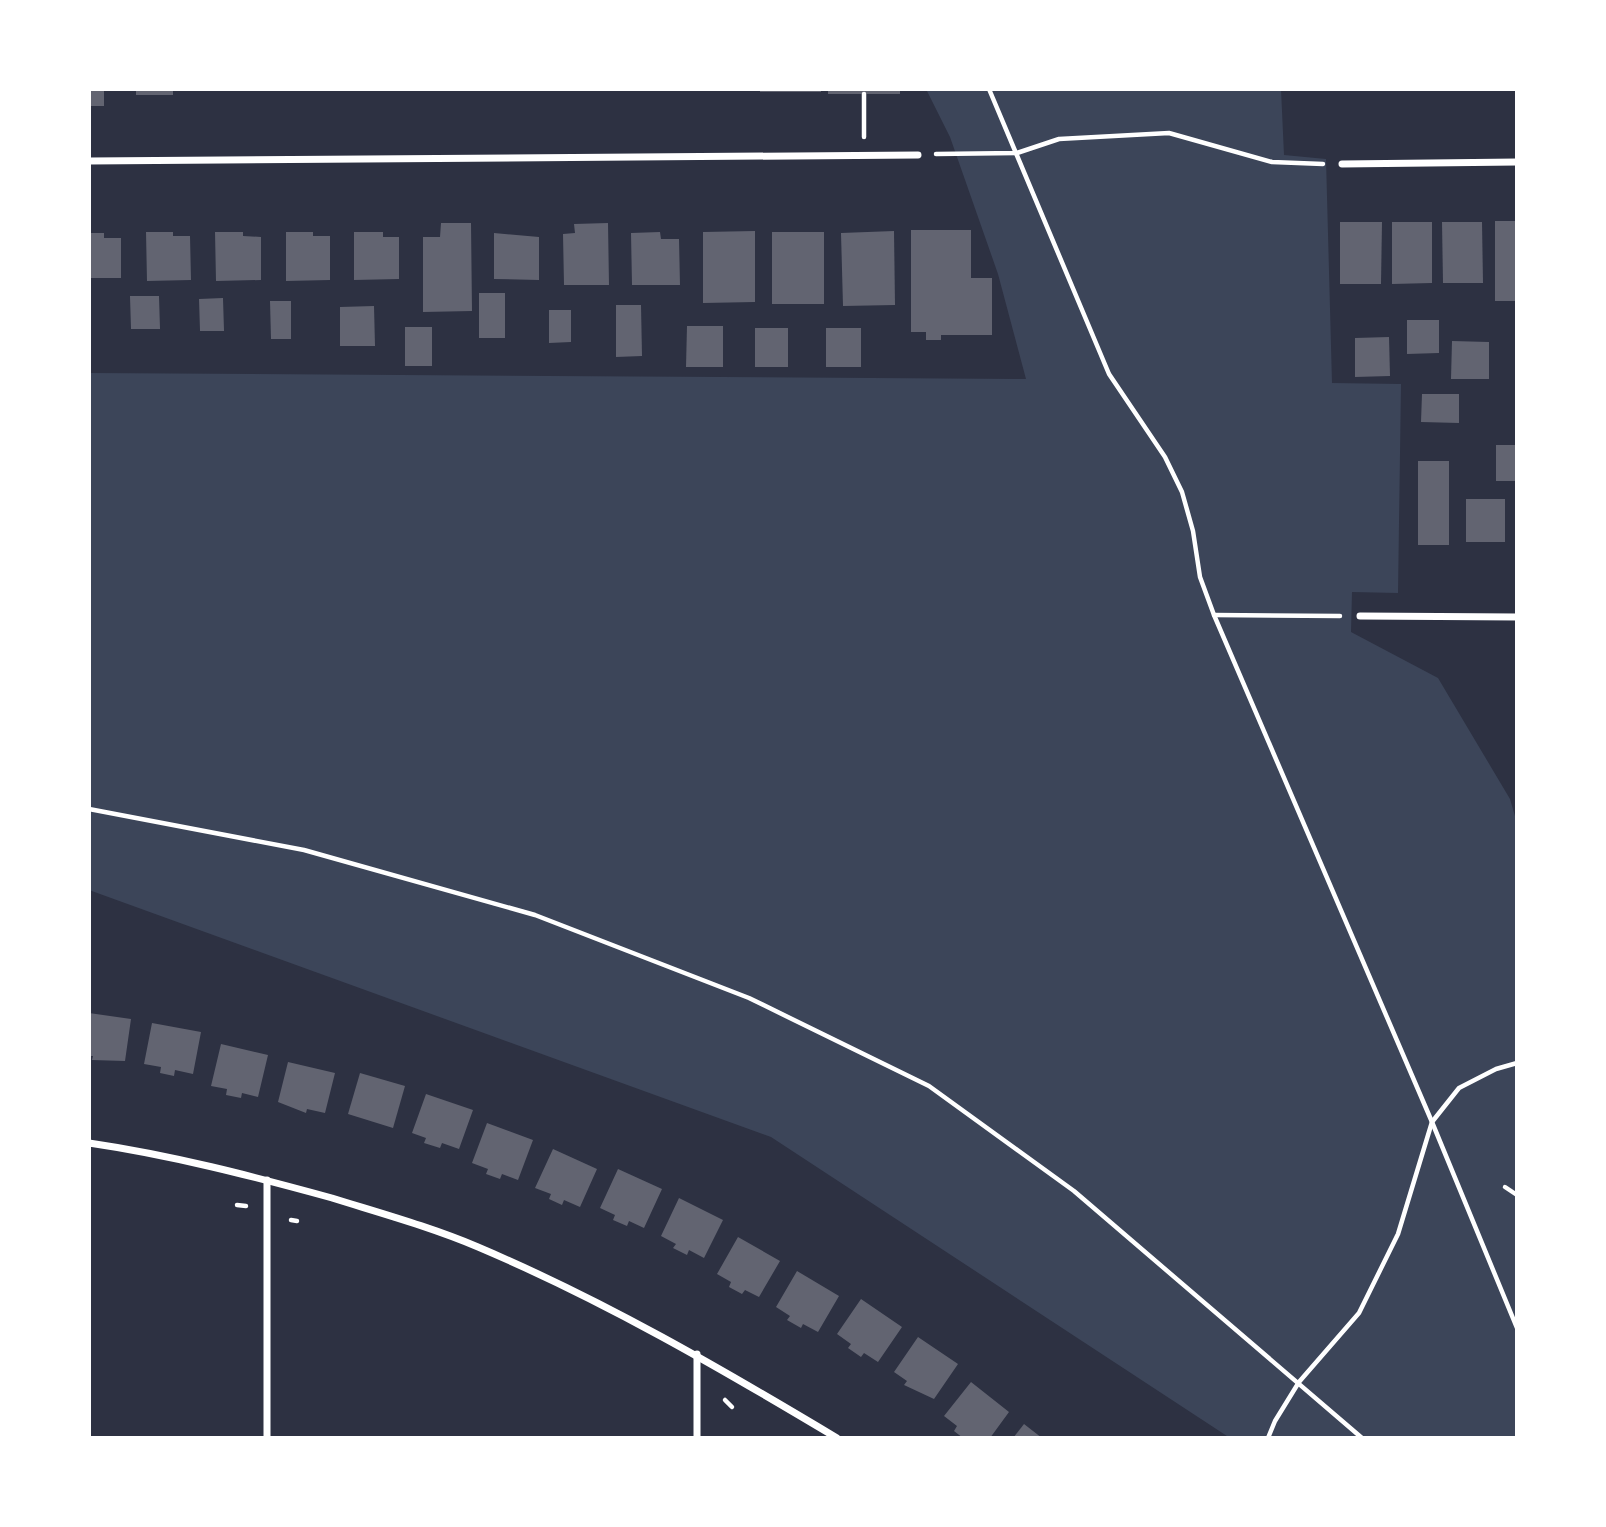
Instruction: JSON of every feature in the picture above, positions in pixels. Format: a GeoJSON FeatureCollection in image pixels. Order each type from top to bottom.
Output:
{"type":"FeatureCollection","features":[{"type":"Feature","properties":{"kind":"street"},"geometry":{"type":"LineString","coordinates":[[89,161],[918,155]]}},
{"type":"Feature","properties":{"kind":"street"},"geometry":{"type":"LineString","coordinates":[[1342,164],[1517,162]]}},
{"type":"Feature","properties":{"kind":"street"},"geometry":{"type":"LineString","coordinates":[[1360,616],[1517,617]]}},
{"type":"Feature","properties":{"kind":"street"},"geometry":{"type":"LineString","coordinates":[[89,1143],[267,1180],[372,1210],[475,1245],[541,1275],[697,1354],[837,1438]]}},
{"type":"Feature","properties":{"kind":"street"},"geometry":{"type":"LineString","coordinates":[[267,1180],[267,1438]]}},
{"type":"Feature","properties":{"kind":"street"},"geometry":{"type":"LineString","coordinates":[[697,1354],[697,1438]]}},
{"type":"Feature","properties":{"kind":"path"},"geometry":{"type":"LineString","coordinates":[[989,89],[1110,374],[1165,457],[1182,492],[1193,531],[1200,578],[1214,615],[1432,1122],[1517,1328]]}},
{"type":"Feature","properties":{"kind":"path"},"geometry":{"type":"LineString","coordinates":[[864,94],[864,132]]}},
{"type":"Feature","properties":{"kind":"path"},"geometry":{"type":"LineString","coordinates":[[918,155],[1017,153],[1059,139],[1170,133],[1230,153],[1272,162],[1342,164]]}},
{"type":"Feature","properties":{"kind":"path"},"geometry":{"type":"LineString","coordinates":[[1214,615],[1360,616]]}},
{"type":"Feature","properties":{"kind":"path"},"geometry":{"type":"LineString","coordinates":[[89,810],[303,850],[535,915],[749,998],[929,1086],[1074,1191],[1300,1382],[1362,1438]]}},
{"type":"Feature","properties":{"kind":"path"},"geometry":{"type":"LineString","coordinates":[[1268,1438],[1275,1420],[1300,1382],[1359,1314],[1398,1234],[1432,1122],[1459,1088],[1496,1069],[1517,1063]]}},
{"type":"Feature","properties":{"kind":"path"},"geometry":{"type":"LineString","coordinates":[[1505,1187],[1517,1195]]}},
{"type":"Feature","properties":{"kind":"path"},"geometry":{"type":"LineString","coordinates":[[237,1205],[247,1206]]}},
{"type":"Feature","properties":{"kind":"path"},"geometry":{"type":"LineString","coordinates":[[725,1400],[732,1407]]}},
{"type":"Feature","properties":{"kind":"shaded area"},"geometry":{"type":"Polygon","coordinates":[[[926,89],[1281,89],[1284,155],[1326,159],[1332,383],[1401,384],[1398,593],[1352,592],[1351,632],[1438,678],[1510,799],[1517,823],[1517,1438],[1230,1438],[771,1137],[89,890],[89,373],[1026,379],[998,274],[950,137],[926,89]]]}},
{"type":"Feature","properties":{"kind":"building"},"geometry":{"type":"Polygon","coordinates":[[[89,89],[104,89],[104,106],[89,106],[89,89]]]}},
{"type":"Feature","properties":{"kind":"building"},"geometry":{"type":"Polygon","coordinates":[[[136,89],[173,89],[173,95],[136,95],[136,89]]]}},
{"type":"Feature","properties":{"kind":"building"},"geometry":{"type":"Polygon","coordinates":[[[760,89],[821,89],[821,92],[760,92],[760,89]]]}},
{"type":"Feature","properties":{"kind":"building"},"geometry":{"type":"Polygon","coordinates":[[[828,89],[900,89],[900,94],[828,94],[828,89]]]}},
{"type":"Feature","properties":{"kind":"building"},"geometry":{"type":"Polygon","coordinates":[[[1495,221],[1517,221],[1517,301],[1495,301],[1495,221]]]}},
{"type":"Feature","properties":{"kind":"building"},"geometry":{"type":"Polygon","coordinates":[[[1340,222],[1382,222],[1381,284],[1340,284],[1340,222]]]}},
{"type":"Feature","properties":{"kind":"building"},"geometry":{"type":"Polygon","coordinates":[[[1392,222],[1432,222],[1432,283],[1392,284],[1392,222]]]}},
{"type":"Feature","properties":{"kind":"building"},"geometry":{"type":"Polygon","coordinates":[[[1442,222],[1482,222],[1483,283],[1443,283],[1442,222]]]}},
{"type":"Feature","properties":{"kind":"building"},"geometry":{"type":"Polygon","coordinates":[[[441,223],[471,223],[472,311],[423,312],[423,237],[440,237],[441,223]]]}},
{"type":"Feature","properties":{"kind":"building"},"geometry":{"type":"Polygon","coordinates":[[[608,223],[609,285],[564,285],[563,234],[575,233],[574,224],[608,223]]]}},
{"type":"Feature","properties":{"kind":"building"},"geometry":{"type":"Polygon","coordinates":[[[911,230],[971,230],[971,278],[992,278],[992,335],[941,335],[941,340],[926,340],[926,332],[911,332],[911,230]]]}},
{"type":"Feature","properties":{"kind":"building"},"geometry":{"type":"Polygon","coordinates":[[[755,231],[755,302],[703,303],[703,232],[755,231]]]}},
{"type":"Feature","properties":{"kind":"building"},"geometry":{"type":"Polygon","coordinates":[[[894,231],[895,305],[843,306],[841,233],[894,231]]]}},
{"type":"Feature","properties":{"kind":"building"},"geometry":{"type":"Polygon","coordinates":[[[146,232],[173,232],[173,236],[190,236],[191,280],[147,281],[146,232]]]}},
{"type":"Feature","properties":{"kind":"building"},"geometry":{"type":"Polygon","coordinates":[[[215,232],[243,232],[243,236],[261,237],[261,280],[216,281],[215,232]]]}},
{"type":"Feature","properties":{"kind":"building"},"geometry":{"type":"Polygon","coordinates":[[[286,232],[313,232],[313,236],[330,236],[330,280],[286,281],[286,232]]]}},
{"type":"Feature","properties":{"kind":"building"},"geometry":{"type":"Polygon","coordinates":[[[354,232],[383,232],[383,237],[399,237],[399,279],[354,280],[354,232]]]}},
{"type":"Feature","properties":{"kind":"building"},"geometry":{"type":"Polygon","coordinates":[[[660,232],[661,239],[679,239],[680,285],[632,285],[631,233],[660,232]]]}},
{"type":"Feature","properties":{"kind":"building"},"geometry":{"type":"Polygon","coordinates":[[[772,232],[824,232],[824,304],[772,304],[772,232]]]}},
{"type":"Feature","properties":{"kind":"building"},"geometry":{"type":"Polygon","coordinates":[[[89,233],[104,233],[104,238],[121,238],[121,278],[89,278],[89,233]]]}},
{"type":"Feature","properties":{"kind":"building"},"geometry":{"type":"Polygon","coordinates":[[[494,233],[539,237],[539,280],[494,279],[494,233]]]}},
{"type":"Feature","properties":{"kind":"building"},"geometry":{"type":"Polygon","coordinates":[[[479,293],[505,293],[505,338],[479,338],[479,293]]]}},
{"type":"Feature","properties":{"kind":"building"},"geometry":{"type":"Polygon","coordinates":[[[130,296],[159,296],[160,329],[131,329],[130,296]]]}},
{"type":"Feature","properties":{"kind":"building"},"geometry":{"type":"Polygon","coordinates":[[[223,298],[224,331],[200,331],[199,299],[223,298]]]}},
{"type":"Feature","properties":{"kind":"building"},"geometry":{"type":"Polygon","coordinates":[[[270,301],[291,301],[291,339],[271,339],[270,301]]]}},
{"type":"Feature","properties":{"kind":"building"},"geometry":{"type":"Polygon","coordinates":[[[616,305],[641,305],[642,356],[616,357],[616,305]]]}},
{"type":"Feature","properties":{"kind":"building"},"geometry":{"type":"Polygon","coordinates":[[[374,306],[375,346],[340,346],[340,307],[374,306]]]}},
{"type":"Feature","properties":{"kind":"building"},"geometry":{"type":"Polygon","coordinates":[[[549,310],[571,310],[571,342],[549,343],[549,310]]]}},
{"type":"Feature","properties":{"kind":"building"},"geometry":{"type":"Polygon","coordinates":[[[1407,320],[1439,320],[1439,353],[1407,354],[1407,320]]]}},
{"type":"Feature","properties":{"kind":"building"},"geometry":{"type":"Polygon","coordinates":[[[687,326],[723,326],[723,367],[686,367],[687,326]]]}},
{"type":"Feature","properties":{"kind":"building"},"geometry":{"type":"Polygon","coordinates":[[[405,327],[432,327],[432,366],[405,366],[405,327]]]}},
{"type":"Feature","properties":{"kind":"building"},"geometry":{"type":"Polygon","coordinates":[[[755,328],[788,328],[788,367],[755,367],[755,328]]]}},
{"type":"Feature","properties":{"kind":"building"},"geometry":{"type":"Polygon","coordinates":[[[826,328],[861,328],[861,367],[826,367],[826,328]]]}},
{"type":"Feature","properties":{"kind":"building"},"geometry":{"type":"Polygon","coordinates":[[[1389,337],[1390,376],[1355,377],[1355,338],[1389,337]]]}},
{"type":"Feature","properties":{"kind":"building"},"geometry":{"type":"Polygon","coordinates":[[[1452,341],[1489,342],[1489,379],[1451,379],[1452,341]]]}},
{"type":"Feature","properties":{"kind":"building"},"geometry":{"type":"Polygon","coordinates":[[[1422,394],[1459,394],[1459,423],[1421,422],[1422,394]]]}},
{"type":"Feature","properties":{"kind":"building"},"geometry":{"type":"Polygon","coordinates":[[[1496,445],[1517,445],[1517,481],[1496,481],[1496,445]]]}},
{"type":"Feature","properties":{"kind":"building"},"geometry":{"type":"Polygon","coordinates":[[[1418,461],[1449,461],[1449,545],[1418,545],[1418,461]]]}},
{"type":"Feature","properties":{"kind":"building"},"geometry":{"type":"Polygon","coordinates":[[[1466,499],[1505,499],[1505,542],[1466,542],[1466,499]]]}},
{"type":"Feature","properties":{"kind":"building"},"geometry":{"type":"Polygon","coordinates":[[[89,1013],[131,1019],[125,1061],[92,1060],[93,1056],[89,1056],[89,1013]]]}},
{"type":"Feature","properties":{"kind":"building"},"geometry":{"type":"Polygon","coordinates":[[[152,1023],[201,1032],[193,1074],[175,1070],[174,1076],[160,1073],[161,1067],[144,1064],[152,1023]]]}},
{"type":"Feature","properties":{"kind":"building"},"geometry":{"type":"Polygon","coordinates":[[[221,1044],[268,1055],[258,1097],[242,1093],[241,1098],[226,1095],[227,1089],[211,1086],[221,1044]]]}},
{"type":"Feature","properties":{"kind":"building"},"geometry":{"type":"Polygon","coordinates":[[[288,1062],[335,1073],[325,1113],[307,1109],[306,1113],[278,1102],[288,1062]]]}},
{"type":"Feature","properties":{"kind":"building"},"geometry":{"type":"Polygon","coordinates":[[[360,1073],[405,1086],[393,1128],[348,1114],[360,1073]]]}},
{"type":"Feature","properties":{"kind":"building"},"geometry":{"type":"Polygon","coordinates":[[[426,1094],[473,1110],[459,1149],[442,1143],[440,1148],[424,1143],[426,1138],[412,1133],[426,1094]]]}},
{"type":"Feature","properties":{"kind":"building"},"geometry":{"type":"Polygon","coordinates":[[[487,1123],[533,1140],[518,1180],[502,1174],[500,1179],[486,1174],[488,1169],[472,1163],[487,1123]]]}},
{"type":"Feature","properties":{"kind":"building"},"geometry":{"type":"Polygon","coordinates":[[[553,1149],[597,1169],[580,1207],[564,1200],[562,1205],[549,1199],[551,1194],[535,1188],[553,1149]]]}},
{"type":"Feature","properties":{"kind":"building"},"geometry":{"type":"Polygon","coordinates":[[[618,1169],[662,1189],[644,1228],[629,1221],[627,1226],[613,1220],[615,1215],[600,1208],[618,1169]]]}},
{"type":"Feature","properties":{"kind":"building"},"geometry":{"type":"Polygon","coordinates":[[[679,1198],[723,1220],[704,1258],[689,1250],[687,1255],[673,1248],[676,1244],[661,1236],[679,1198]]]}},
{"type":"Feature","properties":{"kind":"building"},"geometry":{"type":"Polygon","coordinates":[[[738,1237],[780,1261],[759,1297],[745,1290],[742,1294],[729,1287],[731,1282],[717,1274],[738,1237]]]}},
{"type":"Feature","properties":{"kind":"building"},"geometry":{"type":"Polygon","coordinates":[[[797,1271],[839,1296],[818,1332],[803,1324],[801,1328],[787,1320],[790,1316],[776,1307],[797,1271]]]}},
{"type":"Feature","properties":{"kind":"building"},"geometry":{"type":"Polygon","coordinates":[[[861,1299],[902,1327],[878,1362],[864,1353],[861,1357],[848,1348],[851,1344],[837,1334],[861,1299]]]}},
{"type":"Feature","properties":{"kind":"building"},"geometry":{"type":"Polygon","coordinates":[[[918,1337],[958,1364],[934,1399],[904,1385],[907,1381],[894,1372],[918,1337]]]}},
{"type":"Feature","properties":{"kind":"building"},"geometry":{"type":"Polygon","coordinates":[[[971,1382],[1009,1412],[990,1438],[963,1438],[954,1431],[957,1426],[944,1416],[971,1382]]]}},
{"type":"Feature","properties":{"kind":"building"},"geometry":{"type":"Polygon","coordinates":[[[1024,1424],[1042,1438],[1013,1438],[1024,1424]]]}}]}
